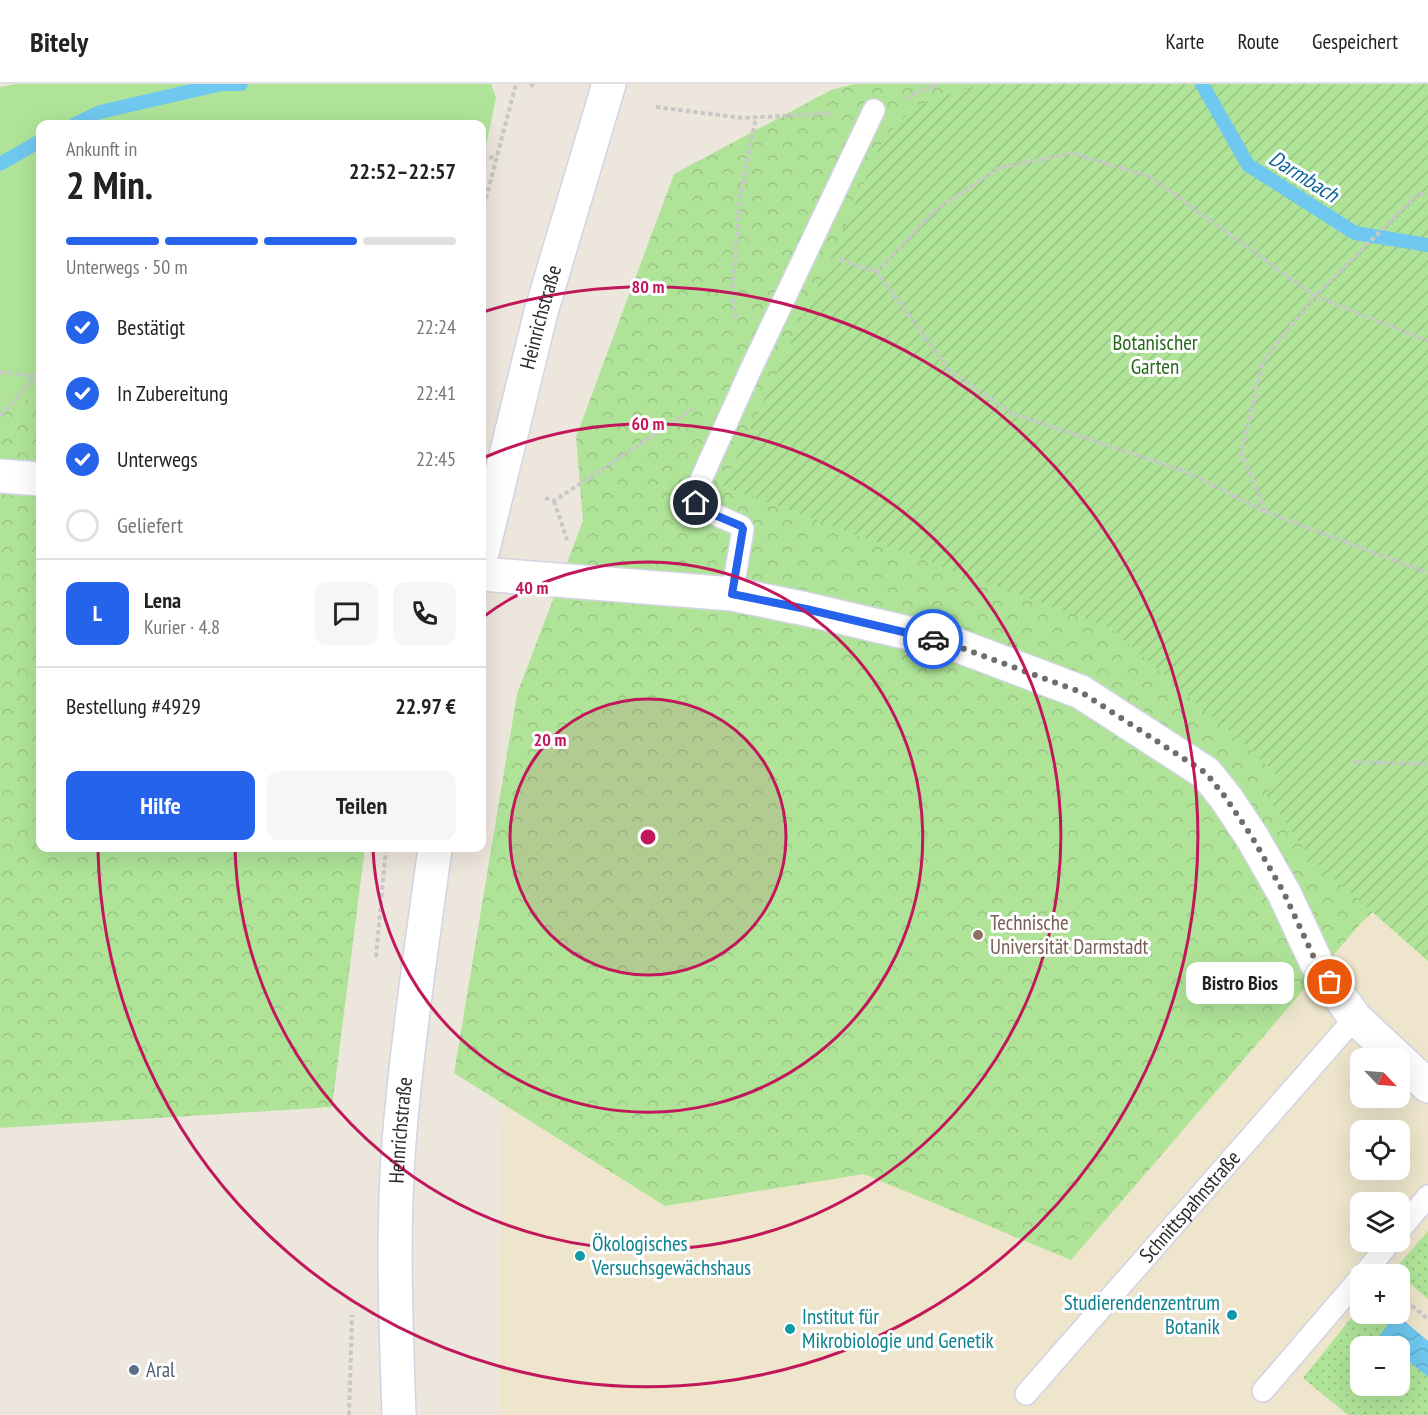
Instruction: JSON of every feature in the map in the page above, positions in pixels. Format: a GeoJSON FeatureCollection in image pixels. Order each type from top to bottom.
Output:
{"type":"FeatureCollection","features":[{"type":"Feature","properties":{"kind":"street","name":"Heinrichstraße"},"geometry":{"type":"LineString","coordinates":[[486,537],[542,312],[609,84]]}},
{"type":"Feature","properties":{"kind":"street"},"geometry":{"type":"LineString","coordinates":[[0,476],[36,479]]}},
{"type":"Feature","properties":{"kind":"street"},"geometry":{"type":"LineString","coordinates":[[486,574],[732,594],[806,609],[951,644],[1081,692],[1206,773],[1252,837],[1284,893],[1317,964],[1355,1018],[1387,1048]]}},
{"type":"Feature","properties":{"kind":"street","name":"Heinrichstraße"},"geometry":{"type":"LineString","coordinates":[[399,1415],[395,1276],[399,1144],[409,1035],[434,852]]}},
{"type":"Feature","properties":{"kind":"street"},"geometry":{"type":"LineString","coordinates":[[1410,1069],[1428,1086]]}},
{"type":"Feature","properties":{"kind":"lane"},"geometry":{"type":"LineString","coordinates":[[732,594],[743,529],[741,526],[698,507],[694,498],[695,493],[750,371],[874,110]]}},
{"type":"Feature","properties":{"kind":"lane","name":"Schnittspahnstraße"},"geometry":{"type":"LineString","coordinates":[[1026,1394],[1355,1018]]}},
{"type":"Feature","properties":{"kind":"lane"},"geometry":{"type":"LineString","coordinates":[[1410,1218],[1428,1196]]}},
{"type":"Feature","properties":{"kind":"lane"},"geometry":{"type":"LineString","coordinates":[[1372,1264],[1382,1252]]}},
{"type":"Feature","properties":{"kind":"lane"},"geometry":{"type":"LineString","coordinates":[[1263,1391],[1350,1290]]}},
{"type":"Feature","properties":{"kind":"path"},"geometry":{"type":"LineString","coordinates":[[486,198],[516,84]]}},
{"type":"Feature","properties":{"kind":"path"},"geometry":{"type":"LineString","coordinates":[[530,84],[535,87]]}},
{"type":"Feature","properties":{"kind":"path"},"geometry":{"type":"LineString","coordinates":[[656,107],[743,118],[874,110]]}},
{"type":"Feature","properties":{"kind":"path"},"geometry":{"type":"LineString","coordinates":[[545,498],[554,501],[750,371],[742,360],[732,294],[740,197],[756,117]]}},
{"type":"Feature","properties":{"kind":"path"},"geometry":{"type":"LineString","coordinates":[[877,272],[933,212],[999,168],[1072,153],[1150,177],[1315,296],[1428,341]]}},
{"type":"Feature","properties":{"kind":"path"},"geometry":{"type":"LineString","coordinates":[[486,159],[497,156]]}},
{"type":"Feature","properties":{"kind":"path"},"geometry":{"type":"LineString","coordinates":[[1266,512],[1241,453],[1263,360],[1315,296],[1358,256],[1418,194],[1428,194]]}},
{"type":"Feature","properties":{"kind":"path"},"geometry":{"type":"LineString","coordinates":[[831,258],[877,272],[949,370],[1011,413],[1184,471],[1266,512],[1428,573]]}},
{"type":"Feature","properties":{"kind":"path"},"geometry":{"type":"LineString","coordinates":[[0,372],[36,376]]}},
{"type":"Feature","properties":{"kind":"path"},"geometry":{"type":"LineString","coordinates":[[0,416],[36,379]]}},
{"type":"Feature","properties":{"kind":"path"},"geometry":{"type":"LineString","coordinates":[[1354,762],[1428,764]]}},
{"type":"Feature","properties":{"kind":"path"},"geometry":{"type":"LineString","coordinates":[[1410,1304],[1428,1319]]}},
{"type":"Feature","properties":{"kind":"shaded area","name":"Technische Universität Darmstadt"},"geometry":{"type":"Polygon","coordinates":[[[571,635],[1428,811],[1428,1415],[499,1415],[501,1129],[571,635]]]}},
{"type":"Feature","properties":{"kind":"green space"},"geometry":{"type":"Polygon","coordinates":[[[15,84],[491,84],[496,98],[486,146],[486,120],[36,120],[36,396],[0,411],[0,87],[15,84]]]}},
{"type":"Feature","properties":{"kind":"green space"},"geometry":{"type":"Polygon","coordinates":[[[854,84],[1428,84],[1428,861],[1361,923],[1071,1260],[864,1174],[665,1206],[454,1073],[517,694],[583,521],[576,437],[674,174],[831,90],[854,84]]]}},
{"type":"Feature","properties":{"kind":"green space","name":"Botanischer Garten"},"geometry":{"type":"Polygon","coordinates":[[[981,84],[1428,84],[1428,961],[1310,857],[1266,795],[1277,776],[1258,756],[1110,628],[723,486],[831,258],[882,141],[916,105],[981,84]]]}},
{"type":"Feature","properties":{"kind":"green space"},"geometry":{"type":"Polygon","coordinates":[[[36,396],[36,852],[364,852],[332,1107],[0,1128],[0,411],[36,396]]]}},
{"type":"Feature","properties":{"kind":"green space"},"geometry":{"type":"Polygon","coordinates":[[[1428,1231],[1428,1299],[1410,1284],[1410,1264],[1399,1264],[1428,1231]]]}},
{"type":"Feature","properties":{"kind":"green space"},"geometry":{"type":"Polygon","coordinates":[[[1350,1319],[1350,1324],[1388,1324],[1379,1336],[1350,1336],[1350,1396],[1410,1396],[1410,1362],[1428,1377],[1428,1415],[1348,1415],[1303,1378],[1350,1319]]]}},
{"type":"Feature","properties":{"kind":"water"},"geometry":{"type":"Polygon","coordinates":[[[1388,1324],[1408,1324],[1428,1341],[1428,1377],[1410,1362],[1410,1336],[1379,1336],[1388,1324]]]}},
{"type":"Feature","properties":{"kind":"waterway","name":"Darmbach"},"geometry":{"type":"LineString","coordinates":[[83,120],[100,112],[222,84],[241,84]]}},
{"type":"Feature","properties":{"kind":"waterway","name":"Darmbach"},"geometry":{"type":"LineString","coordinates":[[1202,84],[1248,165],[1355,233],[1428,245]]}},
{"type":"Feature","properties":{"kind":"waterway","name":"Darmbach"},"geometry":{"type":"LineString","coordinates":[[0,164],[36,143]]}},
{"type":"Feature","properties":{"kind":"way so far"},"geometry":{"type":"LineString","coordinates":[[933,639],[1081,692],[1206,773],[1252,837],[1284,893],[1317,964],[1330,982]]}},
{"type":"Feature","properties":{"kind":"place","name":"Technische Universität Darmstadt"},"geometry":{"type":"Point","coordinates":[978,935]}},
{"type":"Feature","properties":{"kind":"place","name":"Bistro Bios"},"geometry":{"type":"Point","coordinates":[1330,982]}},
{"type":"Feature","properties":{"kind":"place","name":"Ökologisches Versuchsgewächshaus"},"geometry":{"type":"Point","coordinates":[580,1256]}},
{"type":"Feature","properties":{"kind":"place","name":"Studierendenzentrum Botanik"},"geometry":{"type":"Point","coordinates":[1232,1315]}},
{"type":"Feature","properties":{"kind":"place","name":"Institut für Mikrobiologie und Genetik"},"geometry":{"type":"Point","coordinates":[790,1329]}},
{"type":"Feature","properties":{"kind":"place","name":"Aral"},"geometry":{"type":"Point","coordinates":[134,1370]}},
{"type":"Feature","properties":{"kind":"route"},"geometry":{"type":"LineString","coordinates":[[696,503],[703,510],[741,526],[743,529],[732,594],[933,639]]}}]}
